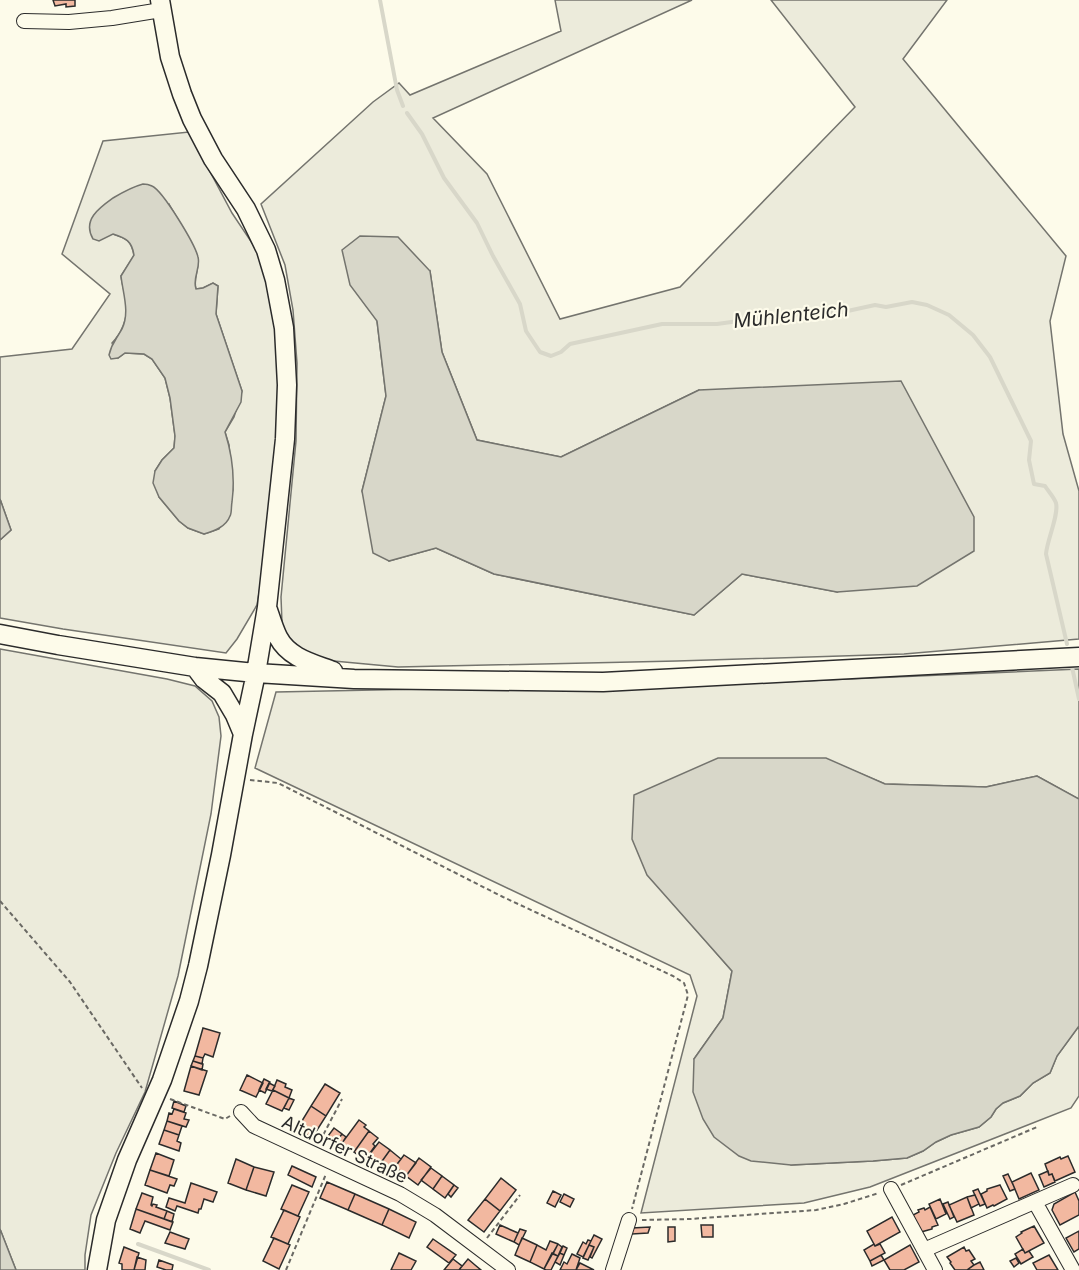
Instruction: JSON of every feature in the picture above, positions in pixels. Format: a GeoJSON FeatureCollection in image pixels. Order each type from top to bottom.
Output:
{"type":"FeatureCollection","features":[{"type":"Feature","properties":{"kind":"main road"},"geometry":{"type":"LineString","coordinates":[[97,1270],[106,1220],[127,1160],[154,1099],[189,1001],[198,966],[267,606],[285,439],[287,385],[284,328],[275,280],[266,249],[246,209],[213,159],[192,119],[170,57],[161,5]]}},
{"type":"Feature","properties":{"kind":"main road"},"geometry":{"type":"LineString","coordinates":[[267,606],[285,648],[299,659],[354,679]]}},
{"type":"Feature","properties":{"kind":"main road"},"geometry":{"type":"LineString","coordinates":[[0,634],[195,667],[354,679],[603,682],[1079,657]]}},
{"type":"Feature","properties":{"kind":"main road"},"geometry":{"type":"LineString","coordinates":[[195,667],[222,693],[243,734]]}},
{"type":"Feature","properties":{"kind":"street"},"geometry":{"type":"LineString","coordinates":[[24,21],[69,22],[112,18],[161,5]]}},
{"type":"Feature","properties":{"kind":"street","name":"Altdorfer Straße"},"geometry":{"type":"LineString","coordinates":[[241,1112],[254,1126],[400,1194],[435,1215],[508,1270]]}},
{"type":"Feature","properties":{"kind":"street"},"geometry":{"type":"LineString","coordinates":[[924,1250],[1073,1185]]}},
{"type":"Feature","properties":{"kind":"street"},"geometry":{"type":"LineString","coordinates":[[891,1189],[935,1270]]}},
{"type":"Feature","properties":{"kind":"street"},"geometry":{"type":"LineString","coordinates":[[1035,1202],[1073,1270]]}},
{"type":"Feature","properties":{"kind":"street"},"geometry":{"type":"LineString","coordinates":[[613,1270],[629,1220]]}},
{"type":"Feature","properties":{"kind":"path"},"geometry":{"type":"LineString","coordinates":[[235,778],[278,783],[503,897],[684,983],[688,995],[629,1220],[690,1220],[816,1210],[844,1204],[891,1189],[1037,1127]]}},
{"type":"Feature","properties":{"kind":"path"},"geometry":{"type":"LineString","coordinates":[[0,902],[70,982],[154,1099],[225,1119],[241,1112]]}},
{"type":"Feature","properties":{"kind":"path"},"geometry":{"type":"LineString","coordinates":[[313,1155],[342,1099]]}},
{"type":"Feature","properties":{"kind":"path"},"geometry":{"type":"LineString","coordinates":[[285,1270],[331,1163]]}},
{"type":"Feature","properties":{"kind":"path"},"geometry":{"type":"LineString","coordinates":[[479,1248],[520,1196]]}},
{"type":"Feature","properties":{"kind":"shaded area"},"geometry":{"type":"Polygon","coordinates":[[[555,0],[692,0],[433,118],[487,174],[560,319],[680,287],[855,107],[771,0],[947,0],[903,59],[1066,256],[1050,321],[1063,434],[1079,491],[1079,639],[904,654],[398,667],[323,660],[309,656],[287,637],[282,623],[281,597],[296,441],[297,363],[293,310],[285,265],[261,204],[373,102],[399,83],[410,95],[561,31],[555,0]],[[430,271],[377,321],[386,396],[362,491],[389,561],[436,548],[494,574],[694,615],[742,574],[837,592],[699,390],[561,457],[477,440],[442,352],[430,271]]]}},
{"type":"Feature","properties":{"kind":"shaded area"},"geometry":{"type":"Polygon","coordinates":[[[189,132],[232,213],[262,258],[282,358],[281,414],[269,532],[257,605],[226,653],[0,618],[0,540],[11,530],[0,499],[0,357],[72,349],[110,294],[62,254],[103,141],[189,132]],[[169,204],[113,234],[128,241],[134,256],[121,276],[127,311],[123,326],[112,343],[118,358],[125,353],[144,354],[152,359],[165,378],[175,436],[174,448],[155,471],[159,497],[179,521],[188,528],[204,534],[219,529],[233,490],[229,445],[225,432],[234,417],[242,391],[216,314],[218,286],[213,283],[196,289],[197,255],[169,204]]]}},
{"type":"Feature","properties":{"kind":"shaded area"},"geometry":{"type":"Polygon","coordinates":[[[143,184],[152,186],[163,197],[196,250],[199,261],[195,281],[196,289],[213,283],[218,286],[216,314],[242,391],[241,402],[225,432],[233,476],[231,515],[223,526],[204,534],[188,528],[179,521],[159,497],[153,483],[155,471],[174,448],[175,436],[165,378],[152,359],[144,354],[125,353],[118,358],[111,359],[109,355],[126,316],[121,276],[134,255],[130,243],[121,237],[113,234],[99,241],[93,239],[90,232],[91,220],[102,206],[113,198],[143,184]]]}},
{"type":"Feature","properties":{"kind":"shaded area"},"geometry":{"type":"Polygon","coordinates":[[[360,236],[398,237],[430,271],[442,352],[477,440],[561,457],[699,390],[901,381],[974,517],[974,551],[917,586],[837,592],[742,574],[694,615],[494,574],[436,548],[389,561],[373,553],[362,491],[386,396],[377,321],[350,285],[342,250],[360,236]]]}},
{"type":"Feature","properties":{"kind":"shaded area"},"geometry":{"type":"Polygon","coordinates":[[[0,499],[11,530],[0,540],[0,499]]]}},
{"type":"Feature","properties":{"kind":"shaded area"},"geometry":{"type":"Polygon","coordinates":[[[0,649],[195,686],[212,701],[219,717],[221,736],[211,814],[178,976],[145,1092],[116,1153],[91,1215],[85,1270],[16,1270],[0,1229],[0,649]]]}},
{"type":"Feature","properties":{"kind":"shaded area"},"geometry":{"type":"Polygon","coordinates":[[[1079,669],[1079,799],[1037,776],[986,787],[885,784],[826,759],[648,875],[732,971],[723,1018],[694,1059],[791,1165],[907,1158],[951,1135],[979,1127],[1003,1103],[1020,1096],[1033,1083],[1050,1073],[1057,1056],[1079,1026],[1079,1096],[1071,1108],[870,1187],[804,1203],[641,1213],[697,996],[690,975],[255,768],[276,692],[778,682],[1079,669]]]}},
{"type":"Feature","properties":{"kind":"shaded area"},"geometry":{"type":"Polygon","coordinates":[[[718,758],[826,758],[885,784],[986,787],[1037,776],[1079,799],[1079,1026],[1057,1056],[1050,1073],[1033,1083],[1020,1096],[1003,1103],[979,1127],[951,1135],[907,1158],[791,1165],[751,1161],[739,1156],[714,1137],[703,1119],[693,1092],[694,1059],[723,1018],[732,971],[647,875],[632,839],[634,795],[718,758]]]}},
{"type":"Feature","properties":{"kind":"shaded area"},"geometry":{"type":"Polygon","coordinates":[[[0,1229],[16,1270],[0,1270],[0,1229]]]}},
{"type":"Feature","properties":{"kind":"building"},"geometry":{"type":"Polygon","coordinates":[[[53,0],[75,0],[75,6],[66,7],[66,4],[55,6],[53,0]]]}},
{"type":"Feature","properties":{"kind":"building"},"geometry":{"type":"Polygon","coordinates":[[[203,1028],[220,1033],[213,1057],[205,1054],[203,1058],[195,1056],[203,1028]]]}},
{"type":"Feature","properties":{"kind":"building"},"geometry":{"type":"Polygon","coordinates":[[[195,1056],[203,1058],[202,1064],[193,1061],[195,1056]]]}},
{"type":"Feature","properties":{"kind":"building"},"geometry":{"type":"Polygon","coordinates":[[[193,1061],[203,1064],[202,1070],[191,1066],[193,1061]]]}},
{"type":"Feature","properties":{"kind":"building"},"geometry":{"type":"Polygon","coordinates":[[[191,1066],[207,1071],[199,1095],[184,1091],[191,1066]]]}},
{"type":"Feature","properties":{"kind":"building"},"geometry":{"type":"Polygon","coordinates":[[[247,1075],[263,1083],[256,1097],[240,1090],[247,1075]]]}},
{"type":"Feature","properties":{"kind":"building"},"geometry":{"type":"Polygon","coordinates":[[[264,1079],[270,1082],[265,1093],[259,1090],[264,1079]]]}},
{"type":"Feature","properties":{"kind":"building"},"geometry":{"type":"Polygon","coordinates":[[[277,1080],[292,1090],[289,1098],[273,1090],[277,1080]]]}},
{"type":"Feature","properties":{"kind":"building"},"geometry":{"type":"Polygon","coordinates":[[[269,1083],[275,1086],[272,1091],[266,1089],[269,1083]]]}},
{"type":"Feature","properties":{"kind":"building"},"geometry":{"type":"Polygon","coordinates":[[[325,1084],[340,1093],[326,1116],[311,1106],[325,1084]]]}},
{"type":"Feature","properties":{"kind":"building"},"geometry":{"type":"Polygon","coordinates":[[[273,1090],[289,1098],[282,1111],[266,1104],[273,1090]]]}},
{"type":"Feature","properties":{"kind":"building"},"geometry":{"type":"Polygon","coordinates":[[[289,1098],[294,1100],[289,1110],[284,1108],[289,1098]]]}},
{"type":"Feature","properties":{"kind":"building"},"geometry":{"type":"Polygon","coordinates":[[[174,1101],[186,1106],[184,1112],[172,1108],[174,1101]]]}},
{"type":"Feature","properties":{"kind":"building"},"geometry":{"type":"Polygon","coordinates":[[[311,1106],[326,1116],[312,1138],[297,1129],[311,1106]]]}},
{"type":"Feature","properties":{"kind":"building"},"geometry":{"type":"Polygon","coordinates":[[[174,1109],[186,1113],[184,1119],[189,1120],[186,1127],[167,1121],[169,1113],[172,1114],[174,1109]]]}},
{"type":"Feature","properties":{"kind":"building"},"geometry":{"type":"Polygon","coordinates":[[[359,1120],[366,1125],[364,1127],[369,1131],[354,1152],[342,1143],[359,1120]]]}},
{"type":"Feature","properties":{"kind":"building"},"geometry":{"type":"Polygon","coordinates":[[[167,1121],[182,1126],[179,1135],[164,1130],[167,1121]]]}},
{"type":"Feature","properties":{"kind":"building"},"geometry":{"type":"Polygon","coordinates":[[[334,1128],[342,1134],[336,1142],[328,1136],[334,1128]]]}},
{"type":"Feature","properties":{"kind":"building"},"geometry":{"type":"Polygon","coordinates":[[[164,1130],[179,1135],[177,1141],[181,1143],[179,1151],[159,1144],[164,1130]]]}},
{"type":"Feature","properties":{"kind":"building"},"geometry":{"type":"Polygon","coordinates":[[[369,1131],[378,1138],[365,1160],[354,1152],[369,1131]]]}},
{"type":"Feature","properties":{"kind":"building"},"geometry":{"type":"Polygon","coordinates":[[[342,1134],[346,1137],[341,1145],[336,1142],[342,1134]]]}},
{"type":"Feature","properties":{"kind":"building"},"geometry":{"type":"Polygon","coordinates":[[[379,1142],[390,1150],[380,1164],[369,1155],[379,1142]]]}},
{"type":"Feature","properties":{"kind":"building"},"geometry":{"type":"Polygon","coordinates":[[[390,1150],[401,1159],[391,1172],[380,1164],[390,1150]]]}},
{"type":"Feature","properties":{"kind":"building"},"geometry":{"type":"Polygon","coordinates":[[[156,1153],[174,1160],[169,1176],[150,1170],[156,1153]]]}},
{"type":"Feature","properties":{"kind":"building"},"geometry":{"type":"Polygon","coordinates":[[[404,1155],[416,1163],[406,1176],[395,1167],[404,1155]]]}},
{"type":"Feature","properties":{"kind":"building"},"geometry":{"type":"Polygon","coordinates":[[[1068,1156],[1075,1172],[1055,1181],[1052,1174],[1049,1175],[1045,1164],[1068,1156]]]}},
{"type":"Feature","properties":{"kind":"building"},"geometry":{"type":"Polygon","coordinates":[[[419,1158],[431,1167],[418,1185],[406,1176],[419,1158]]]}},
{"type":"Feature","properties":{"kind":"building"},"geometry":{"type":"Polygon","coordinates":[[[236,1159],[254,1167],[246,1190],[228,1183],[236,1159]]]}},
{"type":"Feature","properties":{"kind":"building"},"geometry":{"type":"Polygon","coordinates":[[[292,1166],[316,1177],[312,1187],[288,1175],[292,1166]]]}},
{"type":"Feature","properties":{"kind":"building"},"geometry":{"type":"Polygon","coordinates":[[[254,1167],[274,1172],[266,1196],[246,1190],[254,1167]]]}},
{"type":"Feature","properties":{"kind":"building"},"geometry":{"type":"Polygon","coordinates":[[[431,1168],[442,1176],[433,1189],[421,1180],[431,1168]]]}},
{"type":"Feature","properties":{"kind":"building"},"geometry":{"type":"Polygon","coordinates":[[[150,1170],[177,1179],[174,1186],[170,1185],[167,1193],[145,1185],[150,1170]]]}},
{"type":"Feature","properties":{"kind":"building"},"geometry":{"type":"Polygon","coordinates":[[[1048,1171],[1055,1182],[1044,1187],[1039,1175],[1048,1171]]]}},
{"type":"Feature","properties":{"kind":"building"},"geometry":{"type":"Polygon","coordinates":[[[1031,1173],[1039,1190],[1019,1199],[1012,1182],[1031,1173]]]}},
{"type":"Feature","properties":{"kind":"building"},"geometry":{"type":"Polygon","coordinates":[[[1008,1174],[1015,1189],[1010,1191],[1003,1176],[1008,1174]]]}},
{"type":"Feature","properties":{"kind":"building"},"geometry":{"type":"Polygon","coordinates":[[[442,1176],[454,1185],[445,1198],[433,1189],[442,1176]]]}},
{"type":"Feature","properties":{"kind":"building"},"geometry":{"type":"Polygon","coordinates":[[[501,1178],[516,1190],[500,1211],[485,1199],[501,1178]]]}},
{"type":"Feature","properties":{"kind":"building"},"geometry":{"type":"Polygon","coordinates":[[[327,1182],[355,1194],[348,1210],[320,1198],[327,1182]]]}},
{"type":"Feature","properties":{"kind":"building"},"geometry":{"type":"Polygon","coordinates":[[[191,1183],[217,1192],[213,1202],[204,1199],[198,1213],[177,1206],[175,1211],[166,1207],[169,1198],[185,1203],[191,1183]]]}},
{"type":"Feature","properties":{"kind":"building"},"geometry":{"type":"Polygon","coordinates":[[[292,1185],[309,1192],[298,1216],[281,1209],[292,1185]]]}},
{"type":"Feature","properties":{"kind":"building"},"geometry":{"type":"Polygon","coordinates":[[[454,1185],[458,1188],[451,1197],[448,1194],[454,1185]]]}},
{"type":"Feature","properties":{"kind":"building"},"geometry":{"type":"Polygon","coordinates":[[[1000,1185],[1007,1199],[987,1208],[981,1194],[987,1189],[1000,1185]]]}},
{"type":"Feature","properties":{"kind":"building"},"geometry":{"type":"Polygon","coordinates":[[[978,1189],[985,1204],[980,1206],[973,1191],[978,1189]]]}},
{"type":"Feature","properties":{"kind":"building"},"geometry":{"type":"Polygon","coordinates":[[[553,1191],[561,1195],[555,1207],[547,1203],[553,1191]]]}},
{"type":"Feature","properties":{"kind":"building"},"geometry":{"type":"Polygon","coordinates":[[[1075,1192],[1079,1201],[1079,1215],[1060,1225],[1052,1210],[1054,1204],[1075,1192]]]}},
{"type":"Feature","properties":{"kind":"building"},"geometry":{"type":"Polygon","coordinates":[[[142,1193],[153,1197],[152,1206],[157,1205],[156,1207],[167,1211],[164,1219],[136,1209],[142,1193]]]}},
{"type":"Feature","properties":{"kind":"building"},"geometry":{"type":"Polygon","coordinates":[[[355,1194],[389,1209],[382,1225],[348,1210],[355,1194]]]}},
{"type":"Feature","properties":{"kind":"building"},"geometry":{"type":"Polygon","coordinates":[[[564,1194],[574,1199],[570,1207],[560,1202],[564,1194]]]}},
{"type":"Feature","properties":{"kind":"building"},"geometry":{"type":"Polygon","coordinates":[[[975,1195],[979,1204],[971,1208],[967,1197],[975,1195]]]}},
{"type":"Feature","properties":{"kind":"building"},"geometry":{"type":"Polygon","coordinates":[[[967,1197],[974,1215],[957,1222],[949,1205],[967,1197]]]}},
{"type":"Feature","properties":{"kind":"building"},"geometry":{"type":"Polygon","coordinates":[[[485,1199],[500,1211],[484,1232],[468,1220],[485,1199]]]}},
{"type":"Feature","properties":{"kind":"building"},"geometry":{"type":"Polygon","coordinates":[[[940,1199],[946,1214],[936,1219],[929,1204],[940,1199]]]}},
{"type":"Feature","properties":{"kind":"building"},"geometry":{"type":"Polygon","coordinates":[[[948,1202],[954,1217],[950,1219],[943,1204],[948,1202]]]}},
{"type":"Feature","properties":{"kind":"building"},"geometry":{"type":"Polygon","coordinates":[[[930,1207],[938,1225],[921,1232],[913,1215],[919,1212],[918,1210],[930,1207]]]}},
{"type":"Feature","properties":{"kind":"building"},"geometry":{"type":"Polygon","coordinates":[[[136,1209],[173,1222],[170,1230],[145,1221],[140,1233],[130,1229],[136,1209]]]}},
{"type":"Feature","properties":{"kind":"building"},"geometry":{"type":"Polygon","coordinates":[[[389,1209],[416,1222],[409,1238],[382,1225],[389,1209]]]}},
{"type":"Feature","properties":{"kind":"building"},"geometry":{"type":"Polygon","coordinates":[[[284,1210],[300,1217],[288,1244],[271,1237],[284,1210]]]}},
{"type":"Feature","properties":{"kind":"building"},"geometry":{"type":"Polygon","coordinates":[[[167,1211],[174,1214],[172,1222],[164,1219],[167,1211]]]}},
{"type":"Feature","properties":{"kind":"building"},"geometry":{"type":"Polygon","coordinates":[[[892,1217],[900,1232],[875,1246],[867,1231],[892,1217]]]}},
{"type":"Feature","properties":{"kind":"building"},"geometry":{"type":"Polygon","coordinates":[[[500,1225],[518,1233],[514,1242],[496,1234],[500,1225]]]}},
{"type":"Feature","properties":{"kind":"building"},"geometry":{"type":"Polygon","coordinates":[[[701,1225],[713,1225],[713,1237],[702,1237],[701,1225]]]}},
{"type":"Feature","properties":{"kind":"building"},"geometry":{"type":"Polygon","coordinates":[[[1034,1226],[1044,1243],[1025,1253],[1016,1237],[1034,1226]]]}},
{"type":"Feature","properties":{"kind":"building"},"geometry":{"type":"Polygon","coordinates":[[[650,1227],[648,1233],[632,1234],[632,1228],[650,1227]]]}},
{"type":"Feature","properties":{"kind":"building"},"geometry":{"type":"Polygon","coordinates":[[[668,1227],[675,1227],[675,1241],[668,1242],[668,1227]]]}},
{"type":"Feature","properties":{"kind":"building"},"geometry":{"type":"Polygon","coordinates":[[[520,1229],[526,1231],[519,1245],[514,1242],[520,1229]]]}},
{"type":"Feature","properties":{"kind":"building"},"geometry":{"type":"Polygon","coordinates":[[[1079,1231],[1079,1249],[1074,1252],[1066,1238],[1079,1231]]]}},
{"type":"Feature","properties":{"kind":"building"},"geometry":{"type":"Polygon","coordinates":[[[170,1232],[189,1239],[185,1249],[165,1243],[170,1232]]]}},
{"type":"Feature","properties":{"kind":"building"},"geometry":{"type":"Polygon","coordinates":[[[594,1235],[602,1239],[592,1258],[590,1257],[594,1247],[589,1245],[594,1235]]]}},
{"type":"Feature","properties":{"kind":"building"},"geometry":{"type":"Polygon","coordinates":[[[274,1238],[290,1245],[279,1269],[263,1261],[274,1238]]]}},
{"type":"Feature","properties":{"kind":"building"},"geometry":{"type":"Polygon","coordinates":[[[522,1238],[537,1245],[530,1262],[515,1255],[522,1238]]]}},
{"type":"Feature","properties":{"kind":"building"},"geometry":{"type":"Polygon","coordinates":[[[433,1239],[456,1255],[449,1263],[427,1247],[433,1239]]]}},
{"type":"Feature","properties":{"kind":"building"},"geometry":{"type":"Polygon","coordinates":[[[588,1240],[591,1241],[583,1257],[577,1254],[583,1242],[586,1244],[588,1240]]]}},
{"type":"Feature","properties":{"kind":"building"},"geometry":{"type":"Polygon","coordinates":[[[550,1241],[558,1244],[544,1269],[530,1262],[537,1245],[546,1250],[550,1241]]]}},
{"type":"Feature","properties":{"kind":"building"},"geometry":{"type":"Polygon","coordinates":[[[558,1244],[562,1247],[558,1256],[553,1254],[558,1244]]]}},
{"type":"Feature","properties":{"kind":"building"},"geometry":{"type":"Polygon","coordinates":[[[874,1244],[875,1246],[880,1244],[885,1253],[870,1261],[864,1250],[874,1244]]]}},
{"type":"Feature","properties":{"kind":"building"},"geometry":{"type":"Polygon","coordinates":[[[589,1245],[594,1247],[588,1260],[583,1258],[589,1245]]]}},
{"type":"Feature","properties":{"kind":"building"},"geometry":{"type":"Polygon","coordinates":[[[910,1245],[919,1262],[904,1270],[890,1270],[884,1260],[910,1245]]]}},
{"type":"Feature","properties":{"kind":"building"},"geometry":{"type":"Polygon","coordinates":[[[563,1246],[567,1248],[564,1255],[560,1253],[563,1246]]]}},
{"type":"Feature","properties":{"kind":"building"},"geometry":{"type":"Polygon","coordinates":[[[124,1247],[139,1253],[134,1270],[122,1270],[122,1264],[119,1263],[124,1247]]]}},
{"type":"Feature","properties":{"kind":"building"},"geometry":{"type":"Polygon","coordinates":[[[964,1247],[975,1259],[971,1261],[974,1265],[967,1270],[955,1270],[947,1257],[964,1247]]]}},
{"type":"Feature","properties":{"kind":"building"},"geometry":{"type":"Polygon","coordinates":[[[1023,1249],[1025,1253],[1029,1251],[1033,1257],[1021,1264],[1015,1254],[1023,1249]]]}},
{"type":"Feature","properties":{"kind":"building"},"geometry":{"type":"Polygon","coordinates":[[[399,1253],[416,1261],[411,1270],[391,1270],[399,1253]]]}},
{"type":"Feature","properties":{"kind":"building"},"geometry":{"type":"Polygon","coordinates":[[[552,1253],[558,1256],[551,1270],[546,1270],[544,1269],[552,1253]]]}},
{"type":"Feature","properties":{"kind":"building"},"geometry":{"type":"Polygon","coordinates":[[[560,1253],[564,1255],[560,1265],[555,1262],[560,1253]]]}},
{"type":"Feature","properties":{"kind":"building"},"geometry":{"type":"Polygon","coordinates":[[[572,1254],[580,1258],[576,1270],[560,1270],[564,1262],[567,1264],[572,1254]]]}},
{"type":"Feature","properties":{"kind":"building"},"geometry":{"type":"Polygon","coordinates":[[[881,1255],[884,1260],[872,1266],[870,1261],[881,1255]]]}},
{"type":"Feature","properties":{"kind":"building"},"geometry":{"type":"Polygon","coordinates":[[[1049,1255],[1058,1270],[1037,1270],[1033,1263],[1049,1255]]]}},
{"type":"Feature","properties":{"kind":"building"},"geometry":{"type":"Polygon","coordinates":[[[137,1257],[146,1260],[145,1270],[134,1270],[137,1257]]]}},
{"type":"Feature","properties":{"kind":"building"},"geometry":{"type":"Polygon","coordinates":[[[1016,1258],[1019,1263],[1014,1267],[1010,1261],[1016,1258]]]}},
{"type":"Feature","properties":{"kind":"building"},"geometry":{"type":"Polygon","coordinates":[[[453,1259],[462,1266],[459,1270],[444,1270],[453,1259]]]}},
{"type":"Feature","properties":{"kind":"building"},"geometry":{"type":"Polygon","coordinates":[[[468,1259],[475,1265],[481,1270],[459,1270],[468,1259]]]}},
{"type":"Feature","properties":{"kind":"building"},"geometry":{"type":"Polygon","coordinates":[[[159,1260],[173,1265],[172,1270],[157,1267],[159,1260]]]}},
{"type":"Feature","properties":{"kind":"building"},"geometry":{"type":"Polygon","coordinates":[[[980,1262],[984,1270],[967,1270],[974,1265],[980,1262]]]}},
{"type":"Feature","properties":{"kind":"building"},"geometry":{"type":"Polygon","coordinates":[[[580,1263],[594,1270],[576,1270],[580,1263]]]}},
{"type":"Feature","properties":{"kind":"waterway","name":"Mühlenteich"},"geometry":{"type":"LineString","coordinates":[[380,0],[397,90],[403,106]]}},
{"type":"Feature","properties":{"kind":"waterway","name":"Mühlenteich"},"geometry":{"type":"LineString","coordinates":[[407,113],[422,134],[444,178],[477,223],[520,304],[526,331],[540,352],[551,356],[561,352],[570,344],[662,324],[717,324],[774,316],[843,312],[875,305],[886,307],[912,302],[927,305],[949,315],[973,335],[990,357],[1031,441],[1029,460],[1034,484],[1045,486],[1056,503],[1056,514],[1046,554],[1067,644]]}},
{"type":"Feature","properties":{"kind":"waterway","name":"Mühlenteich"},"geometry":{"type":"LineString","coordinates":[[1072,667],[1079,699]]}},
{"type":"Feature","properties":{"kind":"waterway"},"geometry":{"type":"LineString","coordinates":[[138,1244],[209,1270]]}}]}
